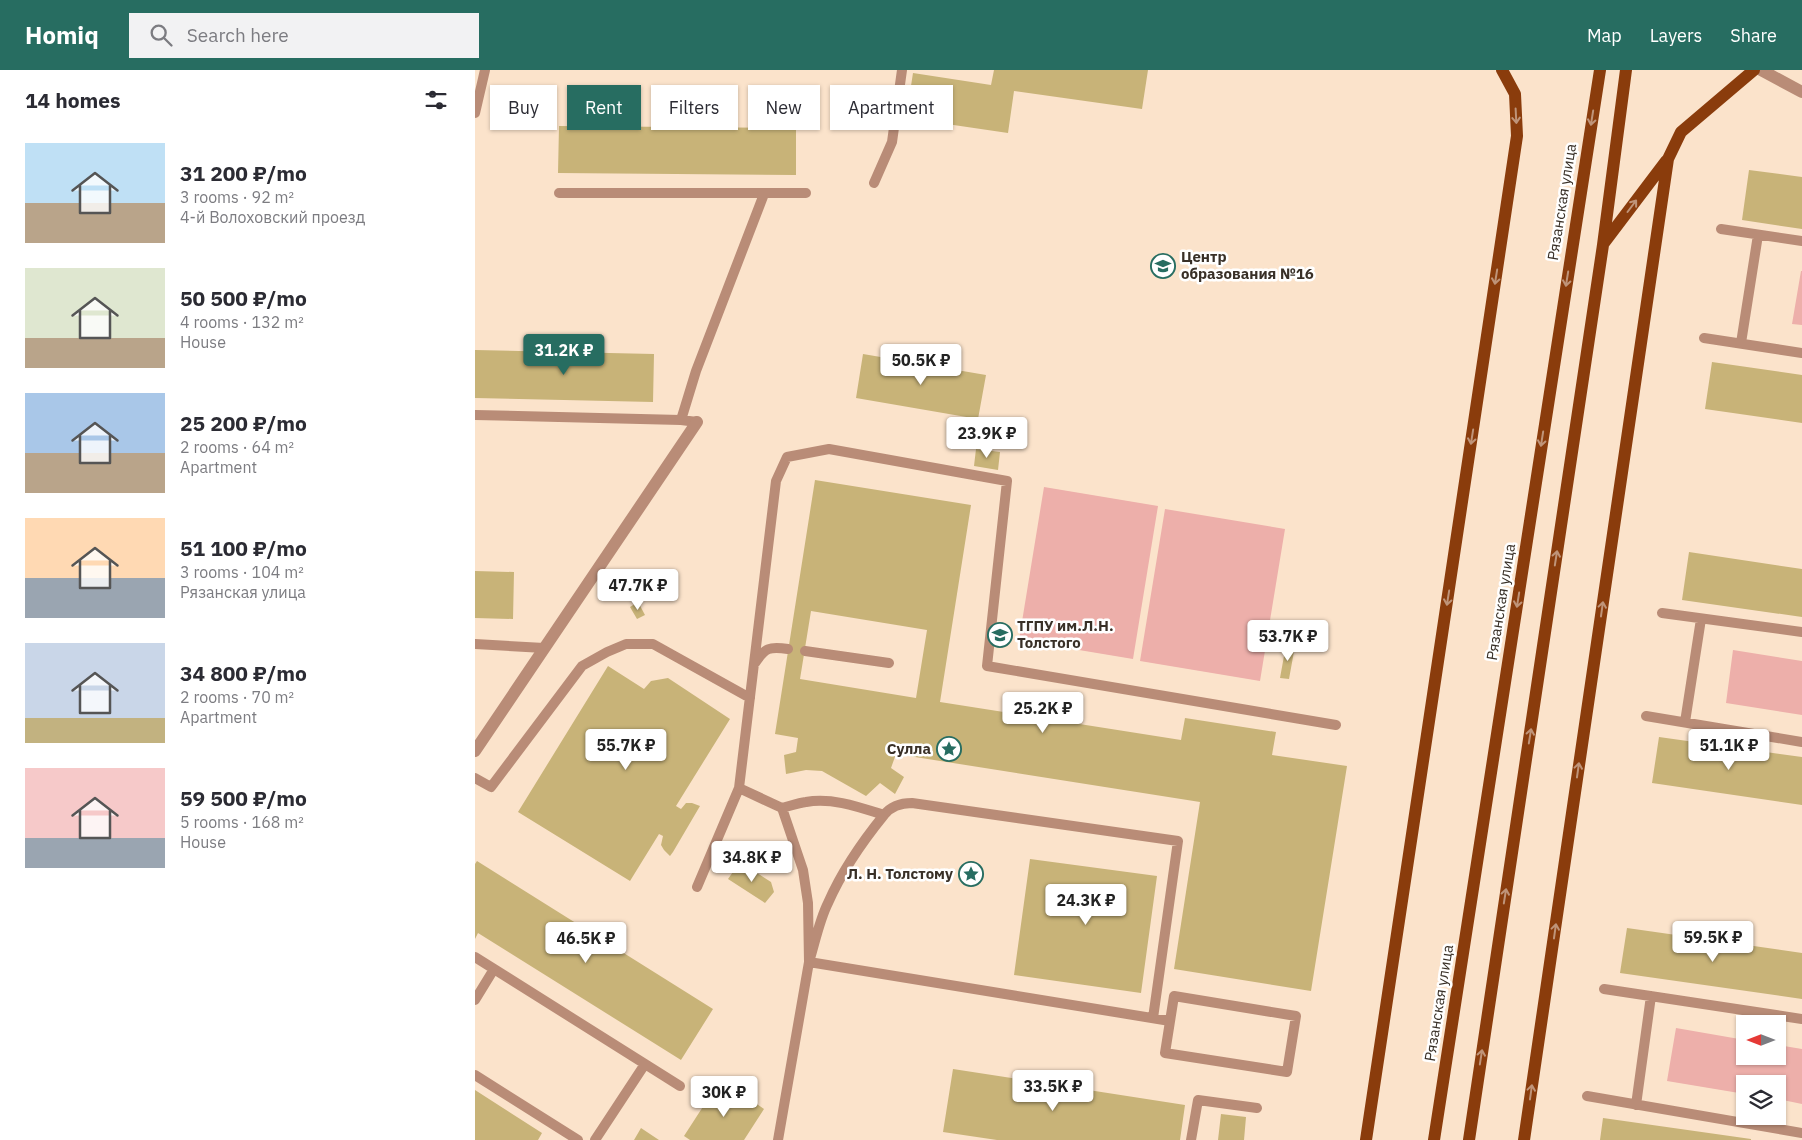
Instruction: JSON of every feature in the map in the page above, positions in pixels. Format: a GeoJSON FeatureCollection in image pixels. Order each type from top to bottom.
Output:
{"type":"FeatureCollection","features":[{"type":"Feature","properties":{"kind":"main road"},"geometry":{"type":"LineString","coordinates":[[1367,1140],[1517,136],[1515,94],[1502,70]]}},
{"type":"Feature","properties":{"kind":"main road","name":"Рязанская улица"},"geometry":{"type":"LineString","coordinates":[[1434,1140],[1600,70]]}},
{"type":"Feature","properties":{"kind":"main road"},"geometry":{"type":"LineString","coordinates":[[1469,1140],[1603,245],[1626,70]]}},
{"type":"Feature","properties":{"kind":"main road"},"geometry":{"type":"LineString","coordinates":[[1603,245],[1668,159],[1681,132],[1754,70]]}},
{"type":"Feature","properties":{"kind":"main road"},"geometry":{"type":"LineString","coordinates":[[1524,1140],[1668,159]]}},
{"type":"Feature","properties":{"kind":"street"},"geometry":{"type":"LineString","coordinates":[[1761,70],[1802,92]]}},
{"type":"Feature","properties":{"kind":"street"},"geometry":{"type":"LineString","coordinates":[[475,751],[697,422]]}},
{"type":"Feature","properties":{"kind":"lane"},"geometry":{"type":"LineString","coordinates":[[475,113],[485,70]]}},
{"type":"Feature","properties":{"kind":"lane"},"geometry":{"type":"LineString","coordinates":[[873,183],[892,142],[903,70]]}},
{"type":"Feature","properties":{"kind":"lane"},"geometry":{"type":"LineString","coordinates":[[559,193],[806,193]]}},
{"type":"Feature","properties":{"kind":"lane"},"geometry":{"type":"LineString","coordinates":[[681,420],[696,372],[764,194]]}},
{"type":"Feature","properties":{"kind":"lane"},"geometry":{"type":"LineString","coordinates":[[1721,229],[1802,241]]}},
{"type":"Feature","properties":{"kind":"lane"},"geometry":{"type":"LineString","coordinates":[[1741,344],[1758,235]]}},
{"type":"Feature","properties":{"kind":"lane"},"geometry":{"type":"LineString","coordinates":[[1704,338],[1802,353]]}},
{"type":"Feature","properties":{"kind":"lane"},"geometry":{"type":"LineString","coordinates":[[475,415],[697,422]]}},
{"type":"Feature","properties":{"kind":"lane"},"geometry":{"type":"LineString","coordinates":[[697,887],[739,788],[776,482],[787,457],[829,449],[1007,482],[987,666],[1335,725]]}},
{"type":"Feature","properties":{"kind":"lane"},"geometry":{"type":"LineString","coordinates":[[1662,613],[1802,632]]}},
{"type":"Feature","properties":{"kind":"lane"},"geometry":{"type":"LineString","coordinates":[[1685,722],[1701,619]]}},
{"type":"Feature","properties":{"kind":"lane"},"geometry":{"type":"LineString","coordinates":[[475,644],[544,648]]}},
{"type":"Feature","properties":{"kind":"lane"},"geometry":{"type":"LineString","coordinates":[[475,778],[491,787],[582,666],[626,644],[653,644],[750,698]]}},
{"type":"Feature","properties":{"kind":"lane"},"geometry":{"type":"LineString","coordinates":[[754,664],[764,650],[776,647],[788,649]]}},
{"type":"Feature","properties":{"kind":"lane"},"geometry":{"type":"LineString","coordinates":[[805,651],[889,663]]}},
{"type":"Feature","properties":{"kind":"lane"},"geometry":{"type":"LineString","coordinates":[[1646,716],[1802,742]]}},
{"type":"Feature","properties":{"kind":"lane"},"geometry":{"type":"LineString","coordinates":[[739,788],[782,808],[807,802],[829,801],[858,806],[883,815]]}},
{"type":"Feature","properties":{"kind":"lane"},"geometry":{"type":"LineString","coordinates":[[778,1140],[809,962],[827,905],[838,881],[853,856],[883,815],[888,809],[903,803],[1178,841],[1153,1018]]}},
{"type":"Feature","properties":{"kind":"lane"},"geometry":{"type":"LineString","coordinates":[[782,808],[803,870],[808,903],[809,962]]}},
{"type":"Feature","properties":{"kind":"lane"},"geometry":{"type":"LineString","coordinates":[[475,957],[680,1086]]}},
{"type":"Feature","properties":{"kind":"lane"},"geometry":{"type":"LineString","coordinates":[[809,962],[1170,1021]]}},
{"type":"Feature","properties":{"kind":"lane"},"geometry":{"type":"LineString","coordinates":[[475,1000],[493,969]]}},
{"type":"Feature","properties":{"kind":"lane"},"geometry":{"type":"LineString","coordinates":[[1604,989],[1802,1019]]}},
{"type":"Feature","properties":{"kind":"lane"},"geometry":{"type":"LineString","coordinates":[[1174,996],[1296,1016],[1287,1072],[1165,1053],[1170,1021],[1174,996]]}},
{"type":"Feature","properties":{"kind":"lane"},"geometry":{"type":"LineString","coordinates":[[1636,1105],[1651,996]]}},
{"type":"Feature","properties":{"kind":"lane"},"geometry":{"type":"LineString","coordinates":[[595,1140],[645,1064]]}},
{"type":"Feature","properties":{"kind":"lane"},"geometry":{"type":"LineString","coordinates":[[475,1075],[578,1140]]}},
{"type":"Feature","properties":{"kind":"lane"},"geometry":{"type":"LineString","coordinates":[[1587,1096],[1802,1133]]}},
{"type":"Feature","properties":{"kind":"lane"},"geometry":{"type":"LineString","coordinates":[[1191,1140],[1198,1100],[1257,1108]]}},
{"type":"Feature","properties":{"kind":"shaded area"},"geometry":{"type":"Polygon","coordinates":[[[1802,271],[1802,325],[1792,324],[1802,271]]]}},
{"type":"Feature","properties":{"kind":"shaded area"},"geometry":{"type":"Polygon","coordinates":[[[1044,487],[1158,506],[1133,659],[1019,640],[1044,487]]]}},
{"type":"Feature","properties":{"kind":"shaded area"},"geometry":{"type":"Polygon","coordinates":[[[1165,509],[1285,529],[1260,681],[1140,661],[1165,509]]]}},
{"type":"Feature","properties":{"kind":"shaded area"},"geometry":{"type":"Polygon","coordinates":[[[1733,650],[1802,661],[1802,715],[1726,703],[1733,650]]]}},
{"type":"Feature","properties":{"kind":"shaded area"},"geometry":{"type":"Polygon","coordinates":[[[1676,1028],[1736,1038],[1736,1065],[1786,1065],[1786,1046],[1802,1049],[1802,1104],[1786,1101],[1786,1075],[1736,1075],[1736,1092],[1667,1081],[1676,1028]]]}},
{"type":"Feature","properties":{"kind":"building"},"geometry":{"type":"Polygon","coordinates":[[[994,70],[1148,70],[1142,109],[1014,91],[1008,133],[953,125],[953,85],[911,85],[913,73],[991,85],[994,70]]]}},
{"type":"Feature","properties":{"kind":"building"},"geometry":{"type":"Polygon","coordinates":[[[559,126],[567,126],[567,130],[641,130],[641,127],[651,127],[651,130],[738,130],[738,128],[748,128],[748,130],[796,130],[796,175],[558,173],[559,126]]]}},
{"type":"Feature","properties":{"kind":"building"},"geometry":{"type":"Polygon","coordinates":[[[1749,170],[1802,177],[1802,229],[1742,220],[1749,170]]]}},
{"type":"Feature","properties":{"kind":"building"},"geometry":{"type":"Polygon","coordinates":[[[475,350],[654,354],[653,402],[475,398],[475,350]]]}},
{"type":"Feature","properties":{"kind":"building"},"geometry":{"type":"Polygon","coordinates":[[[863,354],[986,375],[978,419],[856,398],[863,354]]]}},
{"type":"Feature","properties":{"kind":"building"},"geometry":{"type":"Polygon","coordinates":[[[1712,362],[1802,375],[1802,423],[1705,409],[1712,362]]]}},
{"type":"Feature","properties":{"kind":"building"},"geometry":{"type":"Polygon","coordinates":[[[976,449],[1000,452],[998,470],[974,466],[976,449]]]}},
{"type":"Feature","properties":{"kind":"building"},"geometry":{"type":"Polygon","coordinates":[[[815,480],[971,505],[940,702],[1181,740],[1185,718],[1276,732],[1272,755],[1347,766],[1311,991],[1174,969],[1200,802],[896,754],[891,768],[904,777],[895,794],[880,783],[866,796],[822,771],[806,770],[786,774],[784,755],[796,752],[798,738],[775,734],[815,480]],[[811,611],[800,679],[916,698],[927,630],[811,611]]]}},
{"type":"Feature","properties":{"kind":"building"},"geometry":{"type":"Polygon","coordinates":[[[1689,552],[1802,569],[1802,617],[1682,600],[1689,552]]]}},
{"type":"Feature","properties":{"kind":"building"},"geometry":{"type":"Polygon","coordinates":[[[475,571],[514,572],[513,619],[475,618],[475,571]]]}},
{"type":"Feature","properties":{"kind":"building"},"geometry":{"type":"Polygon","coordinates":[[[638,602],[645,615],[637,619],[630,607],[638,602]]]}},
{"type":"Feature","properties":{"kind":"building"},"geometry":{"type":"Polygon","coordinates":[[[1286,645],[1295,646],[1289,679],[1280,678],[1286,645]]]}},
{"type":"Feature","properties":{"kind":"building"},"geometry":{"type":"Polygon","coordinates":[[[608,666],[644,689],[651,681],[668,678],[730,719],[676,806],[681,809],[686,803],[692,803],[700,806],[673,852],[670,856],[664,850],[661,845],[663,836],[659,834],[630,881],[518,812],[608,666]]]}},
{"type":"Feature","properties":{"kind":"building"},"geometry":{"type":"Polygon","coordinates":[[[1659,737],[1802,757],[1802,805],[1652,783],[1659,737]]]}},
{"type":"Feature","properties":{"kind":"building"},"geometry":{"type":"Polygon","coordinates":[[[1030,859],[1157,876],[1141,993],[1014,975],[1030,859]]]}},
{"type":"Feature","properties":{"kind":"building"},"geometry":{"type":"Polygon","coordinates":[[[477,861],[713,1009],[681,1060],[478,933],[475,939],[475,864],[477,861]]]}},
{"type":"Feature","properties":{"kind":"building"},"geometry":{"type":"Polygon","coordinates":[[[740,862],[771,882],[774,892],[765,903],[728,879],[740,862]]]}},
{"type":"Feature","properties":{"kind":"building"},"geometry":{"type":"Polygon","coordinates":[[[1627,928],[1802,953],[1802,999],[1620,973],[1627,928]]]}},
{"type":"Feature","properties":{"kind":"building"},"geometry":{"type":"Polygon","coordinates":[[[953,1069],[1185,1105],[1180,1140],[997,1140],[943,1132],[953,1069]]]}},
{"type":"Feature","properties":{"kind":"building"},"geometry":{"type":"Polygon","coordinates":[[[717,1085],[743,1102],[747,1097],[764,1109],[744,1140],[690,1140],[684,1136],[717,1085]]]}},
{"type":"Feature","properties":{"kind":"building"},"geometry":{"type":"Polygon","coordinates":[[[475,1090],[542,1133],[538,1140],[475,1140],[475,1090]]]}},
{"type":"Feature","properties":{"kind":"building"},"geometry":{"type":"Polygon","coordinates":[[[1221,1114],[1246,1117],[1244,1140],[1218,1140],[1221,1114]]]}},
{"type":"Feature","properties":{"kind":"building"},"geometry":{"type":"Polygon","coordinates":[[[1603,1118],[1751,1139],[1751,1140],[1600,1140],[1603,1118]]]}},
{"type":"Feature","properties":{"kind":"building"},"geometry":{"type":"Polygon","coordinates":[[[641,1128],[659,1140],[634,1140],[641,1128]]]}},
{"type":"Feature","properties":{"kind":"place","name":"Центр образования №16"},"geometry":{"type":"Point","coordinates":[1163,266]}},
{"type":"Feature","properties":{"kind":"place","name":"ТГПУ им.Л.Н. Толстого"},"geometry":{"type":"Point","coordinates":[1000,635]}},
{"type":"Feature","properties":{"kind":"place","name":"Сулла"},"geometry":{"type":"Point","coordinates":[949,749]}},
{"type":"Feature","properties":{"kind":"place","name":"Л. Н. Толстому"},"geometry":{"type":"Point","coordinates":[971,874]}}]}
